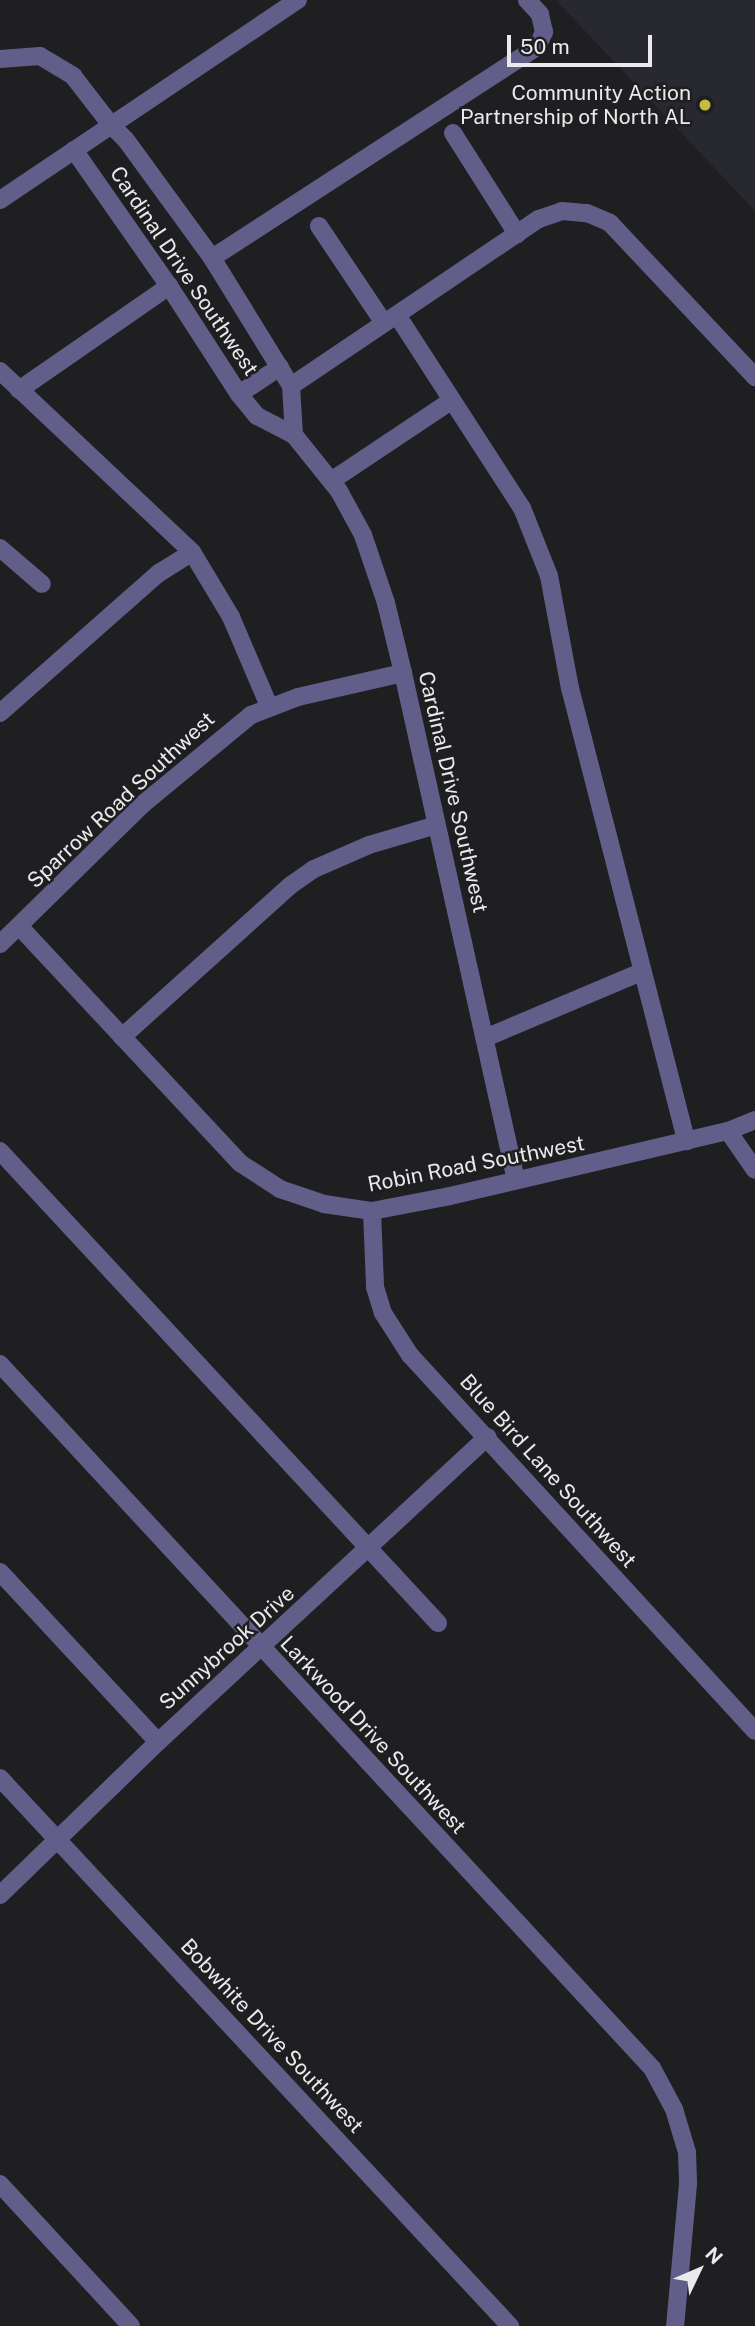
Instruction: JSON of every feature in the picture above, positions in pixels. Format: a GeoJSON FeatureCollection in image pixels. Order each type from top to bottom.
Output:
{"type":"FeatureCollection","features":[{"type":"Feature","properties":{"kind":"street"},"geometry":{"type":"LineString","coordinates":[[0,200],[111,125],[275,6],[298,0]]}},
{"type":"Feature","properties":{"kind":"street"},"geometry":{"type":"LineString","coordinates":[[212,258],[537,47],[544,32],[540,14],[527,0]]}},
{"type":"Feature","properties":{"kind":"street","name":"Cardinal Drive Southwest"},"geometry":{"type":"LineString","coordinates":[[0,59],[40,56],[73,76],[111,125],[127,140],[212,258],[291,386],[294,435]]}},
{"type":"Feature","properties":{"kind":"street"},"geometry":{"type":"LineString","coordinates":[[453,132],[516,234]]}},
{"type":"Feature","properties":{"kind":"street","name":"Cardinal Drive Southwest"},"geometry":{"type":"LineString","coordinates":[[74,150],[169,286],[239,394],[257,416],[294,435],[331,481],[363,535],[386,603],[403,673],[516,1180]]}},
{"type":"Feature","properties":{"kind":"street"},"geometry":{"type":"LineString","coordinates":[[291,386],[539,219],[562,211],[587,213],[611,223],[755,377]]}},
{"type":"Feature","properties":{"kind":"street"},"geometry":{"type":"LineString","coordinates":[[319,226],[451,401],[523,508],[549,576],[570,688],[686,1141]]}},
{"type":"Feature","properties":{"kind":"street"},"geometry":{"type":"LineString","coordinates":[[19,390],[169,286]]}},
{"type":"Feature","properties":{"kind":"street"},"geometry":{"type":"LineString","coordinates":[[239,394],[280,367]]}},
{"type":"Feature","properties":{"kind":"street"},"geometry":{"type":"LineString","coordinates":[[0,371],[133,493],[192,552],[231,617],[269,706]]}},
{"type":"Feature","properties":{"kind":"street"},"geometry":{"type":"LineString","coordinates":[[331,481],[451,401]]}},
{"type":"Feature","properties":{"kind":"street"},"geometry":{"type":"LineString","coordinates":[[0,548],[42,584]]}},
{"type":"Feature","properties":{"kind":"street"},"geometry":{"type":"LineString","coordinates":[[0,713],[159,573],[192,552]]}},
{"type":"Feature","properties":{"kind":"street","name":"Sparrow Road Southwest"},"geometry":{"type":"LineString","coordinates":[[0,944],[143,804],[232,728],[269,706],[403,673]]}},
{"type":"Feature","properties":{"kind":"street"},"geometry":{"type":"LineString","coordinates":[[122,1037],[291,886],[314,869],[369,845],[436,825]]}},
{"type":"Feature","properties":{"kind":"street","name":"Robin Road Southwest"},"geometry":{"type":"LineString","coordinates":[[19,926],[240,1163],[280,1189],[324,1204],[372,1211],[686,1141],[728,1131],[755,1120]]}},
{"type":"Feature","properties":{"kind":"street"},"geometry":{"type":"LineString","coordinates":[[485,1038],[641,972]]}},
{"type":"Feature","properties":{"kind":"street"},"geometry":{"type":"LineString","coordinates":[[728,1131],[755,1170]]}},
{"type":"Feature","properties":{"kind":"street"},"geometry":{"type":"LineString","coordinates":[[0,1151],[438,1623]]}},
{"type":"Feature","properties":{"kind":"street","name":"Blue Bird Lane Southwest"},"geometry":{"type":"LineString","coordinates":[[372,1211],[375,1287],[383,1313],[410,1354],[755,1731]]}},
{"type":"Feature","properties":{"kind":"street","name":"Larkwood Drive Southwest"},"geometry":{"type":"LineString","coordinates":[[0,1364],[652,2068],[674,2109],[687,2152],[688,2184],[675,2326]]}},
{"type":"Feature","properties":{"kind":"street","name":"Sunnybrook Drive"},"geometry":{"type":"LineString","coordinates":[[0,1895],[158,1742],[487,1437]]}},
{"type":"Feature","properties":{"kind":"street"},"geometry":{"type":"LineString","coordinates":[[0,1572],[158,1742]]}},
{"type":"Feature","properties":{"kind":"street","name":"Bobwhite Drive Southwest"},"geometry":{"type":"LineString","coordinates":[[0,1778],[510,2326]]}},
{"type":"Feature","properties":{"kind":"street"},"geometry":{"type":"LineString","coordinates":[[0,2184],[131,2326]]}},
{"type":"Feature","properties":{"kind":"shaded area","name":"Community Action Partnership of North AL"},"geometry":{"type":"Polygon","coordinates":[[[556,0],[755,0],[755,211],[556,0]]]}},
{"type":"Feature","properties":{"kind":"place","name":"Community Action Partnership of North AL"},"geometry":{"type":"Point","coordinates":[705,105]}}]}
